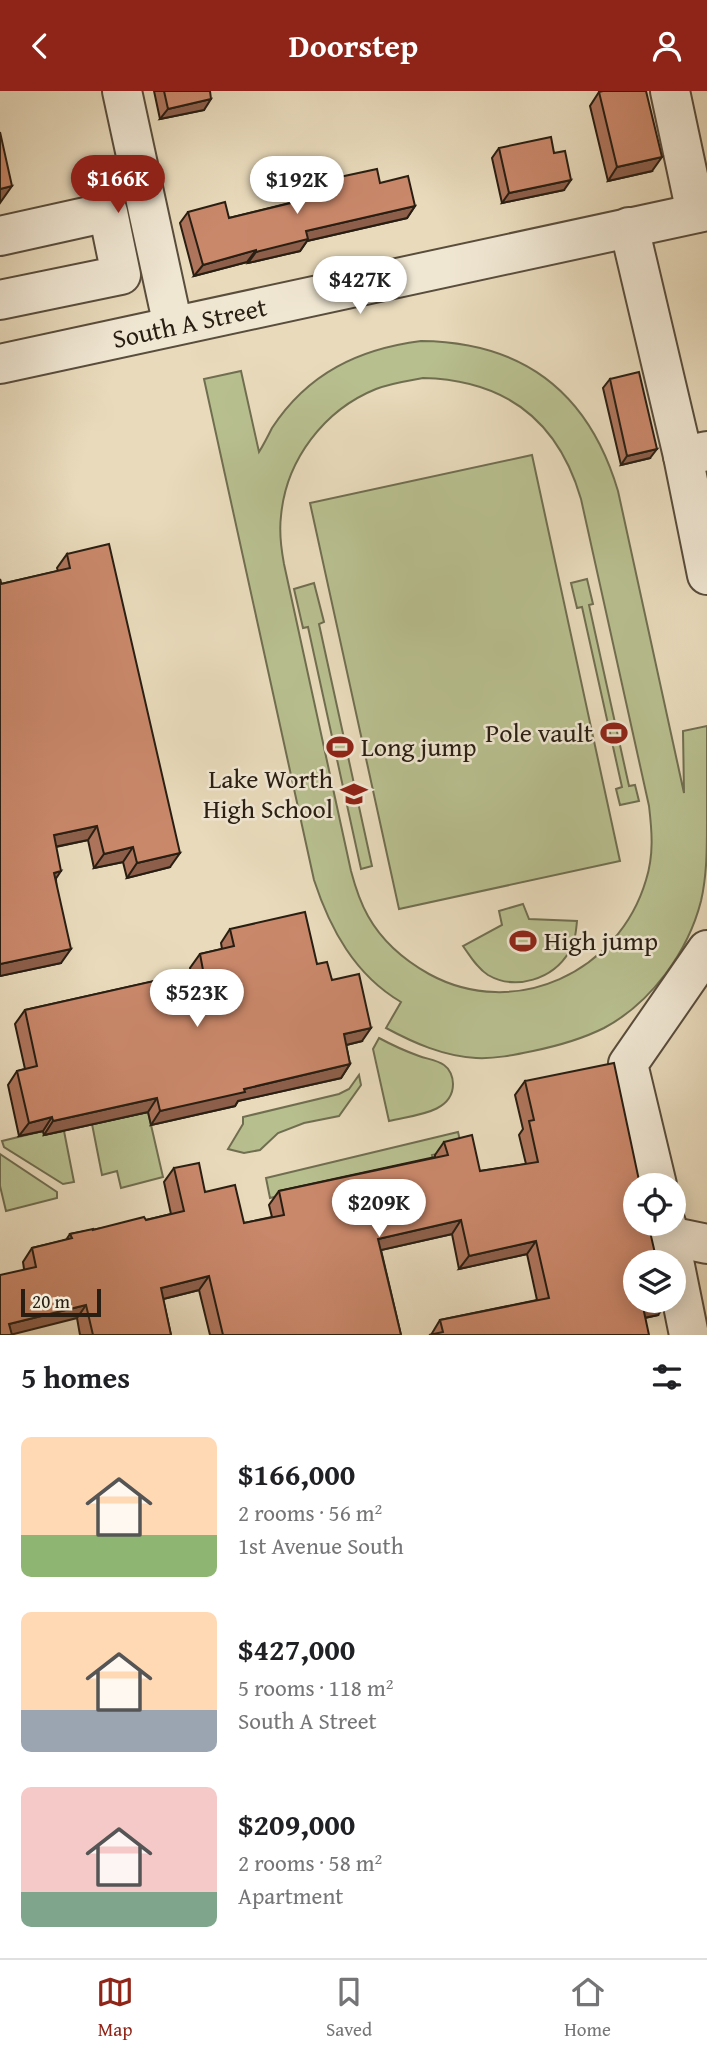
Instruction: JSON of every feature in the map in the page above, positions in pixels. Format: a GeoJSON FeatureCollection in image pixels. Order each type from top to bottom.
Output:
{"type":"FeatureCollection","features":[{"type":"Feature","properties":{"kind":"street"},"geometry":{"type":"LineString","coordinates":[[122,91],[173,326]]}},
{"type":"Feature","properties":{"kind":"street"},"geometry":{"type":"LineString","coordinates":[[670,91],[702,212]]}},
{"type":"Feature","properties":{"kind":"street"},"geometry":{"type":"LineString","coordinates":[[0,236],[108,212],[121,275],[0,300]]}},
{"type":"Feature","properties":{"kind":"street","name":"South A Street"},"geometry":{"type":"LineString","coordinates":[[0,364],[702,212]]}},
{"type":"Feature","properties":{"kind":"street"},"geometry":{"type":"LineString","coordinates":[[629,227],[695,454],[707,575]]}},
{"type":"Feature","properties":{"kind":"street"},"geometry":{"type":"LineString","coordinates":[[654,1173],[628,1064],[707,950]]}},
{"type":"Feature","properties":{"kind":"street"},"geometry":{"type":"LineString","coordinates":[[669,1236],[689,1335]]}},
{"type":"Feature","properties":{"kind":"street"},"geometry":{"type":"LineString","coordinates":[[686,1236],[707,1244]]}},
{"type":"Feature","properties":{"kind":"green space"},"geometry":{"type":"Polygon","coordinates":[[[421,341],[458,344],[491,351],[521,363],[547,380],[570,401],[589,426],[605,456],[618,491],[684,793],[683,731],[707,726],[707,842],[704,881],[695,920],[677,957],[637,1005],[604,1028],[560,1044],[490,1058],[440,1052],[386,1028],[401,1002],[385,991],[357,964],[336,933],[320,898],[204,379],[241,371],[259,452],[286,409],[319,378],[356,358],[421,341]],[[423,378],[382,387],[357,398],[324,424],[311,439],[291,475],[281,516],[281,546],[351,871],[368,916],[394,949],[429,974],[462,987],[495,992],[528,989],[560,979],[588,963],[613,940],[632,912],[646,880],[650,861],[649,806],[581,499],[571,471],[543,427],[524,410],[503,396],[452,381],[423,378]]]}},
{"type":"Feature","properties":{"kind":"green space"},"geometry":{"type":"Polygon","coordinates":[[[532,455],[620,861],[399,909],[310,503],[532,455]]]}},
{"type":"Feature","properties":{"kind":"green space"},"geometry":{"type":"Polygon","coordinates":[[[587,579],[593,604],[589,605],[629,786],[635,785],[639,801],[620,805],[616,789],[622,787],[582,607],[577,608],[571,583],[587,579]]]}},
{"type":"Feature","properties":{"kind":"green space","name":"Long jump"},"geometry":{"type":"Polygon","coordinates":[[[314,583],[324,622],[319,624],[372,866],[361,869],[308,627],[303,628],[294,589],[314,583]]]}},
{"type":"Feature","properties":{"kind":"green space","name":"High jump"},"geometry":{"type":"Polygon","coordinates":[[[523,904],[529,919],[577,921],[574,941],[562,961],[544,975],[522,982],[499,980],[480,969],[463,946],[502,925],[499,911],[523,904]]]}},
{"type":"Feature","properties":{"kind":"green space"},"geometry":{"type":"Polygon","coordinates":[[[379,1038],[446,1067],[451,1073],[453,1084],[446,1102],[419,1115],[389,1121],[373,1049],[379,1038]]]}},
{"type":"Feature","properties":{"kind":"green space"},"geometry":{"type":"Polygon","coordinates":[[[359,1075],[361,1085],[339,1116],[304,1123],[278,1133],[260,1150],[244,1153],[228,1149],[243,1124],[243,1117],[339,1094],[349,1089],[359,1075]]]}},
{"type":"Feature","properties":{"kind":"green space"},"geometry":{"type":"Polygon","coordinates":[[[148,1112],[163,1177],[121,1188],[117,1171],[102,1175],[92,1124],[148,1112]]]}},
{"type":"Feature","properties":{"kind":"green space"},"geometry":{"type":"Polygon","coordinates":[[[43,1131],[44,1135],[64,1131],[74,1182],[63,1184],[4,1147],[2,1141],[43,1131]]]}},
{"type":"Feature","properties":{"kind":"green space"},"geometry":{"type":"Polygon","coordinates":[[[458,1132],[462,1149],[432,1155],[433,1160],[270,1198],[266,1178],[458,1132]]]}},
{"type":"Feature","properties":{"kind":"green space"},"geometry":{"type":"Polygon","coordinates":[[[0,1154],[57,1192],[57,1198],[6,1211],[0,1186],[0,1154]]]}},
{"type":"Feature","properties":{"kind":"building"},"geometry":{"type":"Polygon","coordinates":[[[164,91],[210,91],[211,99],[168,109],[164,91]]]}},
{"type":"Feature","properties":{"kind":"building"},"geometry":{"type":"Polygon","coordinates":[[[646,91],[662,157],[617,167],[599,92],[646,91]]]}},
{"type":"Feature","properties":{"kind":"building"},"geometry":{"type":"Polygon","coordinates":[[[0,132],[12,186],[0,189],[0,132]]]}},
{"type":"Feature","properties":{"kind":"building"},"geometry":{"type":"Polygon","coordinates":[[[551,137],[554,153],[565,151],[571,180],[509,193],[499,148],[551,137]]]}},
{"type":"Feature","properties":{"kind":"building"},"geometry":{"type":"Polygon","coordinates":[[[377,169],[380,183],[408,176],[415,206],[306,231],[308,239],[203,265],[188,212],[225,202],[229,218],[324,195],[321,181],[377,169]]]}},
{"type":"Feature","properties":{"kind":"building"},"geometry":{"type":"Polygon","coordinates":[[[639,372],[657,449],[627,456],[610,379],[639,372]]]}},
{"type":"Feature","properties":{"kind":"building"},"geometry":{"type":"Polygon","coordinates":[[[109,544],[180,853],[137,863],[133,847],[104,854],[97,826],[54,835],[61,871],[54,873],[71,949],[0,964],[0,579],[1,584],[70,568],[67,554],[109,544]]]}},
{"type":"Feature","properties":{"kind":"building"},"geometry":{"type":"Polygon","coordinates":[[[305,912],[317,964],[327,962],[332,980],[359,974],[371,1028],[344,1034],[350,1064],[160,1111],[157,1098],[53,1121],[52,1117],[29,1123],[17,1071],[37,1066],[25,1010],[203,970],[200,954],[234,946],[230,929],[305,912]]]}},
{"type":"Feature","properties":{"kind":"building"},"geometry":{"type":"Polygon","coordinates":[[[614,1063],[637,1173],[623,1173],[623,1236],[651,1236],[654,1250],[623,1250],[623,1313],[644,1313],[649,1335],[429,1335],[443,1332],[440,1320],[549,1298],[536,1241],[469,1256],[461,1220],[378,1239],[401,1335],[223,1335],[209,1276],[161,1288],[171,1335],[93,1335],[86,1305],[9,1324],[12,1335],[0,1335],[0,1275],[36,1267],[32,1248],[72,1238],[70,1234],[184,1211],[174,1168],[199,1163],[205,1192],[235,1185],[244,1223],[284,1215],[279,1191],[448,1155],[444,1142],[472,1135],[480,1171],[538,1162],[529,1121],[534,1120],[525,1081],[614,1063]]]}},
{"type":"Feature","properties":{"kind":"place","name":"Pole vault"},"geometry":{"type":"Point","coordinates":[614,733]}},
{"type":"Feature","properties":{"kind":"place","name":"Long jump"},"geometry":{"type":"Point","coordinates":[340,747]}},
{"type":"Feature","properties":{"kind":"place","name":"Lake Worth High School"},"geometry":{"type":"Point","coordinates":[354,794]}},
{"type":"Feature","properties":{"kind":"place","name":"High jump"},"geometry":{"type":"Point","coordinates":[523,941]}}]}
